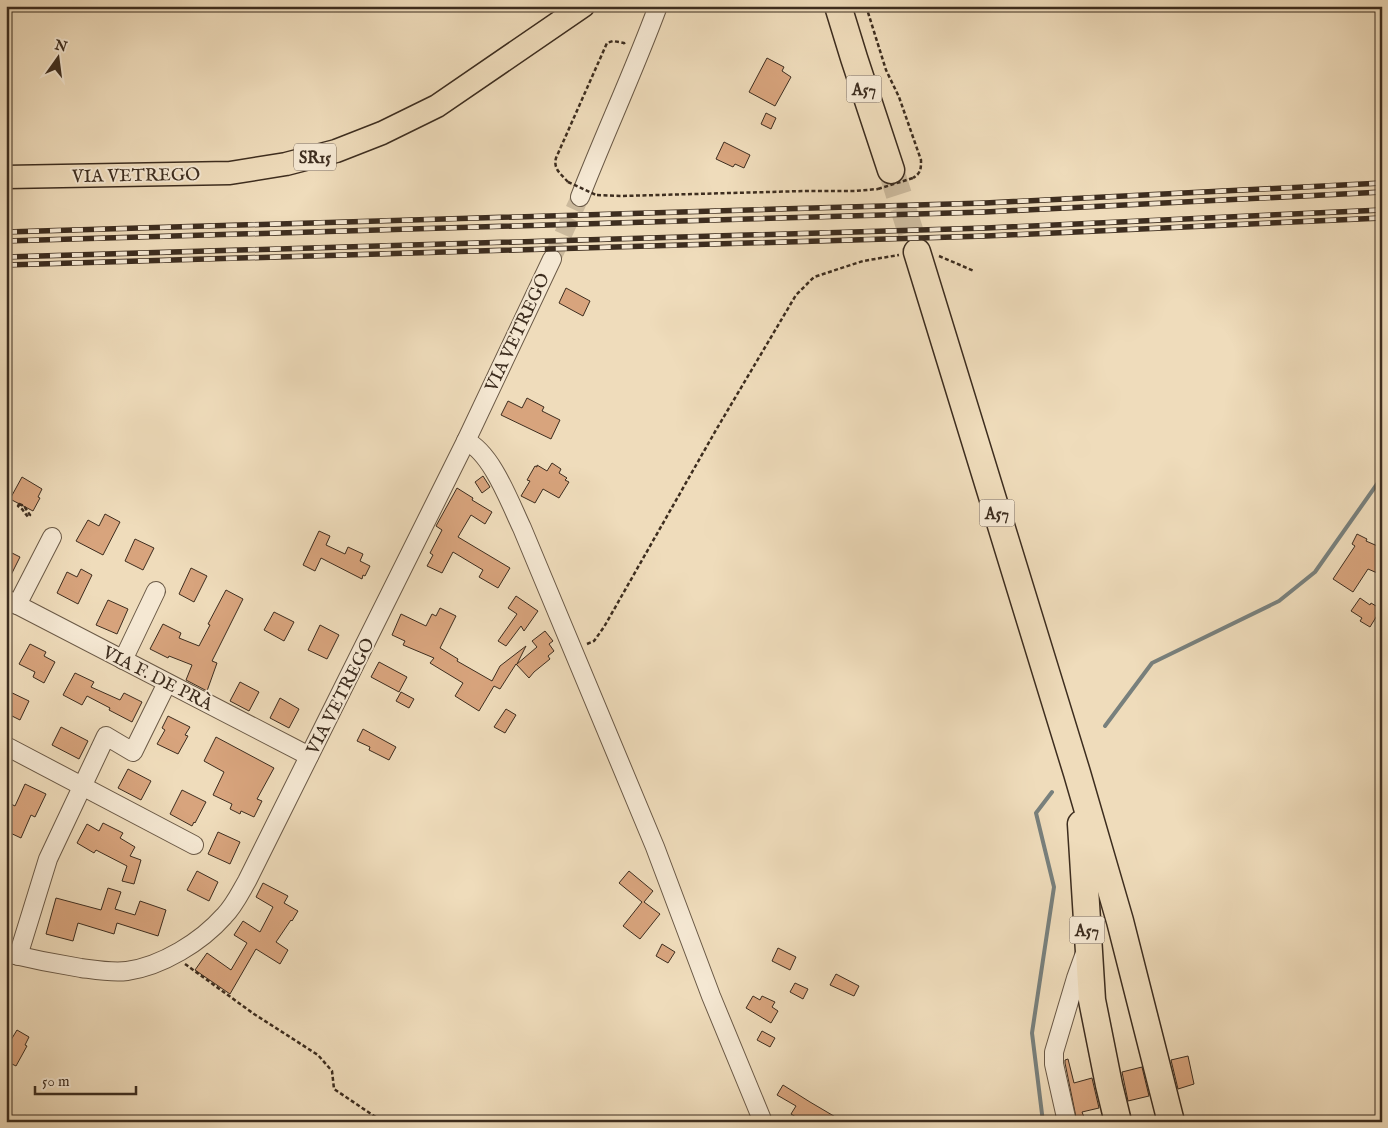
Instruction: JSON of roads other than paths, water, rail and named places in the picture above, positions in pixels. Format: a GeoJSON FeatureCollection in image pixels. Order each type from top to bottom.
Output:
{"type":"FeatureCollection","features":[{"type":"Feature","properties":{"kind":"highway","name":"A57"},"geometry":{"type":"LineString","coordinates":[[838,6],[894,179]]}},
{"type":"Feature","properties":{"kind":"highway","name":"A57"},"geometry":{"type":"LineString","coordinates":[[917,253],[1077,773],[1120,921],[1171,1122]]}},
{"type":"Feature","properties":{"kind":"highway","name":"A57"},"geometry":{"type":"LineString","coordinates":[[1077,773],[1092,1000],[1118,1122]]}},
{"type":"Feature","properties":{"kind":"main road","name":"VIA VETREGO"},"geometry":{"type":"LineString","coordinates":[[6,177],[230,173],[286,164],[336,151],[382,133],[437,106],[583,6]]}},
{"type":"Feature","properties":{"kind":"street"},"geometry":{"type":"LineString","coordinates":[[588,196],[598,150],[644,44],[658,6]]}},
{"type":"Feature","properties":{"kind":"street","name":"VIA VETREGO"},"geometry":{"type":"LineString","coordinates":[[12,955],[94,970],[126,972],[151,966],[178,953],[225,916],[247,881],[466,441],[552,259]]}},
{"type":"Feature","properties":{"kind":"street"},"geometry":{"type":"LineString","coordinates":[[466,441],[474,444],[492,467],[522,528],[655,847],[711,996],[762,1122]]}},
{"type":"Feature","properties":{"kind":"street"},"geometry":{"type":"LineString","coordinates":[[12,602],[52,537]]}},
{"type":"Feature","properties":{"kind":"street"},"geometry":{"type":"LineString","coordinates":[[122,660],[156,591]]}},
{"type":"Feature","properties":{"kind":"street","name":"VIA F. DE PRÀ"},"geometry":{"type":"LineString","coordinates":[[12,602],[309,756]]}},
{"type":"Feature","properties":{"kind":"street"},"geometry":{"type":"LineString","coordinates":[[12,955],[48,859],[106,736],[133,752],[167,683]]}},
{"type":"Feature","properties":{"kind":"street"},"geometry":{"type":"LineString","coordinates":[[6,746],[194,845]]}},
{"type":"Feature","properties":{"kind":"street"},"geometry":{"type":"LineString","coordinates":[[1067,1122],[1054,1064],[1054,1052],[1076,978],[1088,946]]}},
{"type":"Feature","properties":{"kind":"waterway"},"geometry":{"type":"LineString","coordinates":[[1105,726],[1152,663],[1279,601],[1315,572],[1382,477]]}},
{"type":"Feature","properties":{"kind":"waterway"},"geometry":{"type":"LineString","coordinates":[[1043,1122],[1032,1033],[1054,887],[1036,813],[1052,792]]}},
{"type":"Feature","properties":{"kind":"tunnel"},"geometry":{"type":"LineString","coordinates":[[891,170],[917,252]]}},
{"type":"Feature","properties":{"kind":"tunnel"},"geometry":{"type":"LineString","coordinates":[[552,259],[580,197]]}},
{"type":"Feature","properties":{"kind":"railway"},"geometry":{"type":"LineString","coordinates":[[6,232],[985,203],[1382,183]]}},
{"type":"Feature","properties":{"kind":"railway"},"geometry":{"type":"LineString","coordinates":[[6,241],[985,212],[1382,192]]}},
{"type":"Feature","properties":{"kind":"railway"},"geometry":{"type":"LineString","coordinates":[[6,257],[986,228],[1382,210]]}},
{"type":"Feature","properties":{"kind":"railway"},"geometry":{"type":"LineString","coordinates":[[6,265],[986,236],[1382,218]]}}]}
